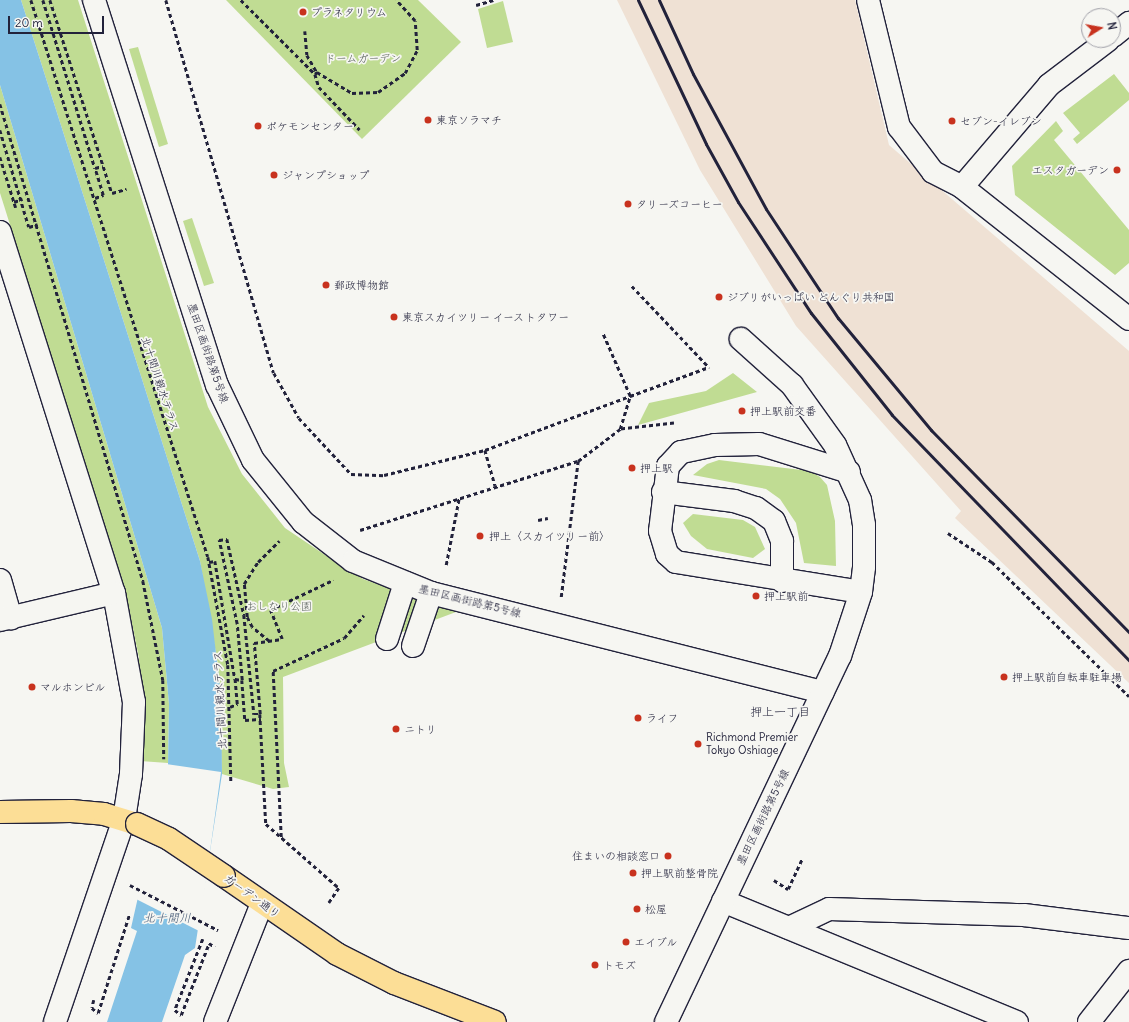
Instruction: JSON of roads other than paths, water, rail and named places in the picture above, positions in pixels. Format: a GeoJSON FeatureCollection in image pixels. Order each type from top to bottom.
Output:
{"type":"FeatureCollection","features":[{"type":"Feature","properties":{"kind":"main road","name":"ガーデン通り"},"geometry":{"type":"LineString","coordinates":[[0,812],[71,811],[131,822],[169,839],[337,954],[394,983],[495,1022]]}},
{"type":"Feature","properties":{"kind":"street","name":"墨田区画街路第5号線"},"geometry":{"type":"LineString","coordinates":[[94,0],[217,384],[253,460],[298,516],[329,543],[353,561],[431,593],[823,692],[666,1022]]}},
{"type":"Feature","properties":{"kind":"street"},"geometry":{"type":"LineString","coordinates":[[868,0],[899,127],[933,172],[962,186],[1129,320]]}},
{"type":"Feature","properties":{"kind":"street"},"geometry":{"type":"LineString","coordinates":[[1121,30],[1129,23]]}},
{"type":"Feature","properties":{"kind":"street"},"geometry":{"type":"LineString","coordinates":[[962,186],[1049,85],[1098,48]]}},
{"type":"Feature","properties":{"kind":"street"},"geometry":{"type":"LineString","coordinates":[[0,232],[6,274],[114,593],[134,702],[131,822],[54,1022]]}},
{"type":"Feature","properties":{"kind":"street"},"geometry":{"type":"LineString","coordinates":[[741,339],[792,385],[811,408],[849,472],[864,525],[861,592],[851,629],[823,692]]}},
{"type":"Feature","properties":{"kind":"street"},"geometry":{"type":"LineString","coordinates":[[849,472],[759,444],[694,448],[674,456],[668,466],[663,492],[660,531],[667,554],[676,562],[782,581],[861,592]]}},
{"type":"Feature","properties":{"kind":"street"},"geometry":{"type":"LineString","coordinates":[[663,492],[734,501],[756,508],[774,521],[782,542],[782,581]]}},
{"type":"Feature","properties":{"kind":"street"},"geometry":{"type":"LineString","coordinates":[[0,580],[5,619],[114,593]]}},
{"type":"Feature","properties":{"kind":"street"},"geometry":{"type":"LineString","coordinates":[[387,639],[405,583]]}},
{"type":"Feature","properties":{"kind":"street"},"geometry":{"type":"LineString","coordinates":[[412,646],[431,593]]}},
{"type":"Feature","properties":{"kind":"street"},"geometry":{"type":"LineString","coordinates":[[723,901],[1017,1022]]}},
{"type":"Feature","properties":{"kind":"street"},"geometry":{"type":"LineString","coordinates":[[215,1022],[262,903]]}},
{"type":"Feature","properties":{"kind":"street"},"geometry":{"type":"LineString","coordinates":[[789,928],[829,909],[1024,915],[1129,928]]}},
{"type":"Feature","properties":{"kind":"street"},"geometry":{"type":"LineString","coordinates":[[1089,1022],[1129,972]]}},
{"type":"Feature","properties":{"kind":"water","name":"北十間川"},"geometry":{"type":"Polygon","coordinates":[[[0,0],[21,0],[200,561],[212,619],[221,696],[222,774],[195,948],[185,955],[162,1022],[107,1022],[137,931],[131,928],[168,765],[169,704],[162,628],[0,85],[0,0]]]}},
{"type":"Feature","properties":{"kind":"railway"},"geometry":{"type":"LineString","coordinates":[[638,0],[706,144],[738,202],[811,313],[892,415],[1129,660]]}},
{"type":"Feature","properties":{"kind":"railway"},"geometry":{"type":"LineString","coordinates":[[659,0],[693,74],[766,209],[838,318],[931,430],[1129,632]]}},
{"type":"Feature","properties":{"kind":"place","name":"プラネタリウム"},"geometry":{"type":"Point","coordinates":[303,12]}},
{"type":"Feature","properties":{"kind":"place","name":"東京ソラマチ"},"geometry":{"type":"Point","coordinates":[428,120]}},
{"type":"Feature","properties":{"kind":"place","name":"セブン-イレブン"},"geometry":{"type":"Point","coordinates":[952,121]}},
{"type":"Feature","properties":{"kind":"place","name":"ポケモンセンター"},"geometry":{"type":"Point","coordinates":[258,126]}},
{"type":"Feature","properties":{"kind":"place","name":"エスタガーデン"},"geometry":{"type":"Point","coordinates":[1117,170]}},
{"type":"Feature","properties":{"kind":"place","name":"ジャンプショップ"},"geometry":{"type":"Point","coordinates":[274,175]}},
{"type":"Feature","properties":{"kind":"place","name":"タリーズコーヒー"},"geometry":{"type":"Point","coordinates":[628,204]}},
{"type":"Feature","properties":{"kind":"place","name":"郵政博物館"},"geometry":{"type":"Point","coordinates":[326,285]}},
{"type":"Feature","properties":{"kind":"place","name":"ジブリがいっぱい どんぐり共和国"},"geometry":{"type":"Point","coordinates":[719,297]}},
{"type":"Feature","properties":{"kind":"place","name":"東京スカイツリー イーストタワー"},"geometry":{"type":"Point","coordinates":[394,317]}},
{"type":"Feature","properties":{"kind":"place","name":"押上駅前交番"},"geometry":{"type":"Point","coordinates":[742,411]}},
{"type":"Feature","properties":{"kind":"place","name":"押上駅"},"geometry":{"type":"Point","coordinates":[632,468]}},
{"type":"Feature","properties":{"kind":"place","name":"押上〈スカイツリー前〉"},"geometry":{"type":"Point","coordinates":[480,536]}},
{"type":"Feature","properties":{"kind":"place","name":"押上駅前"},"geometry":{"type":"Point","coordinates":[756,596]}},
{"type":"Feature","properties":{"kind":"place","name":"押上駅前自転車駐車場"},"geometry":{"type":"Point","coordinates":[1004,677]}},
{"type":"Feature","properties":{"kind":"place","name":"マルホンビル"},"geometry":{"type":"Point","coordinates":[32,687]}},
{"type":"Feature","properties":{"kind":"place","name":"ライフ"},"geometry":{"type":"Point","coordinates":[638,718]}},
{"type":"Feature","properties":{"kind":"place","name":"ニトリ"},"geometry":{"type":"Point","coordinates":[396,729]}},
{"type":"Feature","properties":{"kind":"place","name":"Richmond Premier Tokyo Oshiage"},"geometry":{"type":"Point","coordinates":[698,744]}},
{"type":"Feature","properties":{"kind":"place","name":"住まいの相談窓口"},"geometry":{"type":"Point","coordinates":[668,856]}},
{"type":"Feature","properties":{"kind":"place","name":"押上駅前整骨院"},"geometry":{"type":"Point","coordinates":[633,873]}},
{"type":"Feature","properties":{"kind":"place","name":"松屋"},"geometry":{"type":"Point","coordinates":[637,909]}},
{"type":"Feature","properties":{"kind":"place","name":"エイブル"},"geometry":{"type":"Point","coordinates":[626,942]}},
{"type":"Feature","properties":{"kind":"place","name":"トモズ"},"geometry":{"type":"Point","coordinates":[595,965]}},
{"type":"Feature","properties":{"kind":"district","name":"押上一丁目"},"geometry":{"type":"Point","coordinates":[780,712]}},
{"type":"Feature","properties":{"kind":"park label","name":"ドームガーデン"},"geometry":{"type":"Point","coordinates":[363,58]}},
{"type":"Feature","properties":{"kind":"park label","name":"おしなり公園"},"geometry":{"type":"Point","coordinates":[279,606]}}]}
